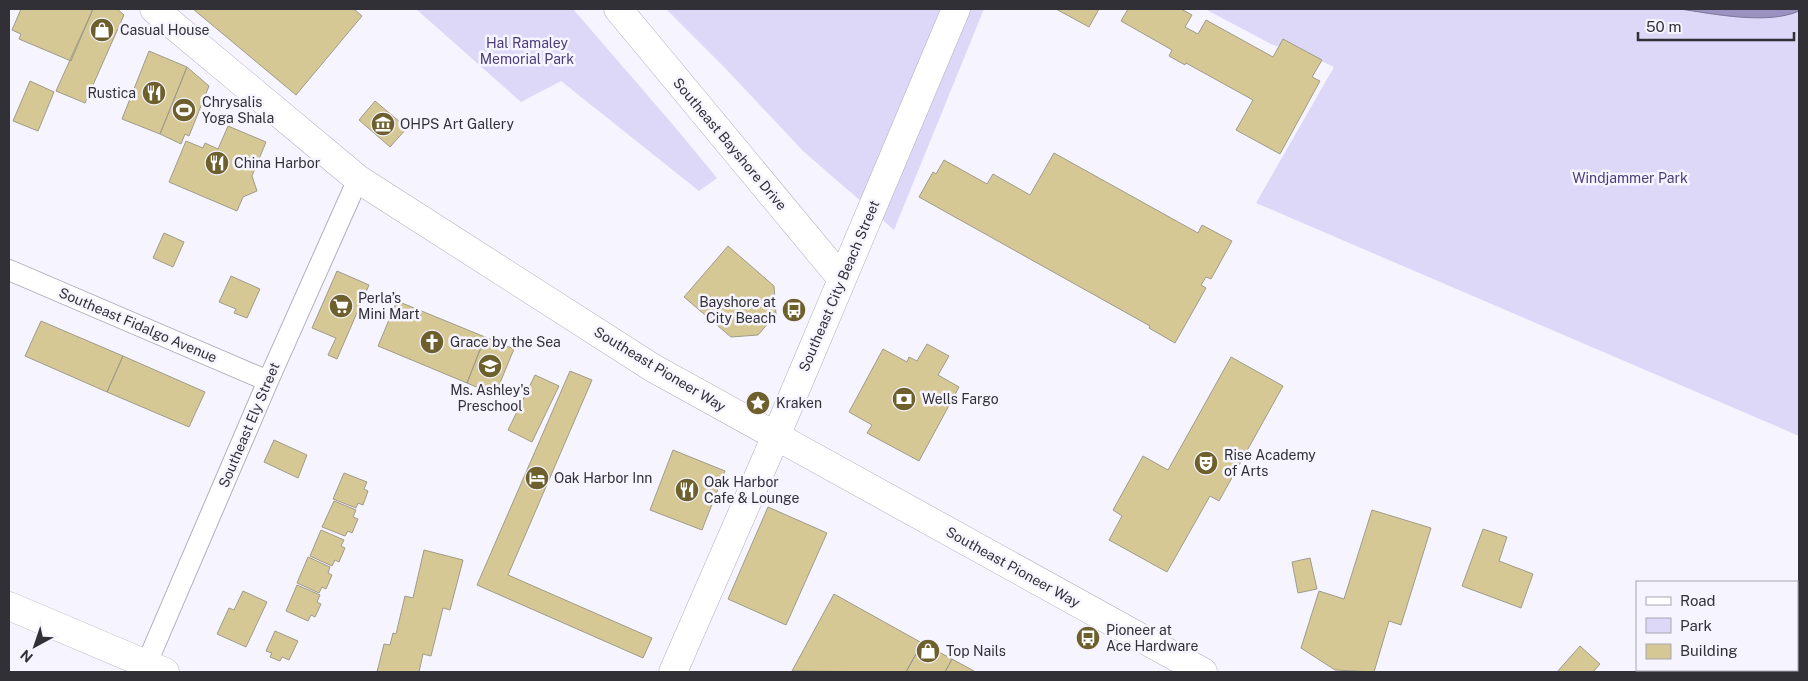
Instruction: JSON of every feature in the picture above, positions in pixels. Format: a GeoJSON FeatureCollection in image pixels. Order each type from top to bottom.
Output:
{"type":"FeatureCollection","features":[{"type":"Feature","properties":{"kind":"street","name":"Southeast Pioneer Way"},"geometry":{"type":"LineString","coordinates":[[154,9],[358,179],[653,368],[1203,672]]}},
{"type":"Feature","properties":{"kind":"street","name":"Southeast Bayshore Drive"},"geometry":{"type":"LineString","coordinates":[[618,9],[842,279]]}},
{"type":"Feature","properties":{"kind":"street","name":"Southeast City Beach Street"},"geometry":{"type":"LineString","coordinates":[[673,672],[776,436],[956,9]]}},
{"type":"Feature","properties":{"kind":"street","name":"Southeast Ely Street"},"geometry":{"type":"LineString","coordinates":[[152,670],[268,381],[358,179]]}},
{"type":"Feature","properties":{"kind":"street","name":"Southeast Fidalgo Avenue"},"geometry":{"type":"LineString","coordinates":[[9,270],[268,381]]}},
{"type":"Feature","properties":{"kind":"street"},"geometry":{"type":"LineString","coordinates":[[9,606],[152,670]]}},
{"type":"Feature","properties":{"kind":"green space","name":"Hal Ramaley Memorial Park"},"geometry":{"type":"Polygon","coordinates":[[[416,9],[573,9],[717,178],[699,191],[561,81],[521,102],[416,9]]]}},
{"type":"Feature","properties":{"kind":"green space"},"geometry":{"type":"Polygon","coordinates":[[[666,9],[984,9],[894,230],[803,151],[666,9]]]}},
{"type":"Feature","properties":{"kind":"green space","name":"Windjammer Park"},"geometry":{"type":"Polygon","coordinates":[[[1205,9],[1799,9],[1799,436],[1256,203],[1334,67],[1285,44],[1276,46],[1271,44],[1205,9]]]}},
{"type":"Feature","properties":{"kind":"shaded area"},"geometry":{"type":"Polygon","coordinates":[[[1680,9],[1799,9],[1799,11],[1786,15],[1757,18],[1724,16],[1680,9]]]}},
{"type":"Feature","properties":{"kind":"building"},"geometry":{"type":"Polygon","coordinates":[[[21,9],[93,9],[71,61],[19,39],[21,34],[12,30],[21,9]]]}},
{"type":"Feature","properties":{"kind":"building"},"geometry":{"type":"Polygon","coordinates":[[[93,9],[117,9],[124,15],[85,103],[56,91],[93,9]]]}},
{"type":"Feature","properties":{"kind":"building"},"geometry":{"type":"Polygon","coordinates":[[[193,9],[354,9],[362,16],[296,95],[193,9]]]}},
{"type":"Feature","properties":{"kind":"building"},"geometry":{"type":"Polygon","coordinates":[[[1056,9],[1099,9],[1089,27],[1056,9]]]}},
{"type":"Feature","properties":{"kind":"building"},"geometry":{"type":"Polygon","coordinates":[[[1128,9],[1181,9],[1192,15],[1185,27],[1198,34],[1206,20],[1273,57],[1283,39],[1322,60],[1312,77],[1320,81],[1280,154],[1236,130],[1253,100],[1186,63],[1185,65],[1169,56],[1172,50],[1121,21],[1128,9]]]}},
{"type":"Feature","properties":{"kind":"building","name":"Rustica"},"geometry":{"type":"Polygon","coordinates":[[[149,51],[187,67],[160,134],[122,119],[149,51]]]}},
{"type":"Feature","properties":{"kind":"building","name":"Chrysalis Yoga Shala"},"geometry":{"type":"Polygon","coordinates":[[[187,67],[209,86],[189,136],[185,134],[181,144],[160,134],[187,67]]]}},
{"type":"Feature","properties":{"kind":"building"},"geometry":{"type":"Polygon","coordinates":[[[30,81],[54,92],[38,131],[13,121],[30,81]]]}},
{"type":"Feature","properties":{"kind":"building","name":"OHPS Art Gallery"},"geometry":{"type":"Polygon","coordinates":[[[375,101],[407,128],[390,147],[359,120],[375,101]]]}},
{"type":"Feature","properties":{"kind":"building","name":"China Harbor"},"geometry":{"type":"Polygon","coordinates":[[[228,126],[266,142],[252,176],[257,191],[243,197],[237,211],[169,182],[186,141],[203,148],[205,143],[218,149],[228,126]]]}},
{"type":"Feature","properties":{"kind":"building"},"geometry":{"type":"Polygon","coordinates":[[[1054,153],[1198,233],[1202,225],[1232,241],[1211,279],[1206,277],[1201,285],[1206,288],[1175,343],[1149,328],[1150,326],[919,197],[933,172],[936,174],[944,160],[987,184],[993,174],[1030,195],[1054,153]]]}},
{"type":"Feature","properties":{"kind":"building"},"geometry":{"type":"Polygon","coordinates":[[[164,233],[184,242],[173,267],[153,258],[164,233]]]}},
{"type":"Feature","properties":{"kind":"building"},"geometry":{"type":"Polygon","coordinates":[[[728,246],[774,286],[776,314],[758,335],[731,337],[684,297],[728,246]]]}},
{"type":"Feature","properties":{"kind":"building","name":"Perla’s Mini Mart"},"geometry":{"type":"Polygon","coordinates":[[[337,271],[369,285],[337,359],[328,355],[336,338],[312,328],[337,271]]]}},
{"type":"Feature","properties":{"kind":"building"},"geometry":{"type":"Polygon","coordinates":[[[231,276],[260,289],[247,318],[234,313],[236,309],[219,302],[231,276]]]}},
{"type":"Feature","properties":{"kind":"building","name":"Grace by the Sea"},"geometry":{"type":"Polygon","coordinates":[[[397,301],[485,337],[467,383],[378,346],[397,301]]]}},
{"type":"Feature","properties":{"kind":"building"},"geometry":{"type":"Polygon","coordinates":[[[41,321],[123,356],[107,392],[25,356],[41,321]]]}},
{"type":"Feature","properties":{"kind":"building","name":"Ms. Ashley's Preschool"},"geometry":{"type":"Polygon","coordinates":[[[485,337],[514,349],[495,395],[467,383],[485,337]]]}},
{"type":"Feature","properties":{"kind":"building","name":"Wells Fargo"},"geometry":{"type":"Polygon","coordinates":[[[927,344],[949,356],[938,375],[959,387],[919,461],[867,433],[872,425],[849,412],[883,349],[907,362],[909,357],[917,361],[927,344]]]}},
{"type":"Feature","properties":{"kind":"building"},"geometry":{"type":"Polygon","coordinates":[[[123,356],[205,392],[189,427],[107,392],[123,356]]]}},
{"type":"Feature","properties":{"kind":"building","name":"Rise Academy of Arts"},"geometry":{"type":"Polygon","coordinates":[[[1231,357],[1283,386],[1219,501],[1210,496],[1167,572],[1109,540],[1122,516],[1113,510],[1143,456],[1168,470],[1231,357]]]}},
{"type":"Feature","properties":{"kind":"building","name":"Oak Harbor Inn"},"geometry":{"type":"Polygon","coordinates":[[[570,371],[592,380],[508,575],[652,638],[643,658],[477,585],[570,371]]]}},
{"type":"Feature","properties":{"kind":"building"},"geometry":{"type":"Polygon","coordinates":[[[535,375],[559,386],[532,442],[508,430],[535,375]]]}},
{"type":"Feature","properties":{"kind":"building"},"geometry":{"type":"Polygon","coordinates":[[[274,440],[307,455],[298,478],[264,462],[274,440]]]}},
{"type":"Feature","properties":{"kind":"building","name":"Oak Harbor Cafe & Lounge"},"geometry":{"type":"Polygon","coordinates":[[[673,450],[725,471],[702,530],[650,510],[673,450]]]}},
{"type":"Feature","properties":{"kind":"building"},"geometry":{"type":"Polygon","coordinates":[[[344,473],[367,482],[364,489],[368,491],[363,505],[358,503],[356,508],[333,499],[344,473]]]}},
{"type":"Feature","properties":{"kind":"building"},"geometry":{"type":"Polygon","coordinates":[[[334,501],[356,510],[353,517],[358,519],[352,533],[348,531],[345,536],[322,527],[334,501]]]}},
{"type":"Feature","properties":{"kind":"building"},"geometry":{"type":"Polygon","coordinates":[[[768,507],[827,533],[786,625],[728,599],[768,507]]]}},
{"type":"Feature","properties":{"kind":"building"},"geometry":{"type":"Polygon","coordinates":[[[1372,510],[1431,528],[1401,625],[1389,621],[1374,672],[1335,670],[1301,648],[1319,591],[1344,599],[1372,510]]]}},
{"type":"Feature","properties":{"kind":"building"},"geometry":{"type":"Polygon","coordinates":[[[1483,529],[1507,537],[1499,561],[1533,574],[1521,608],[1462,586],[1483,529]]]}},
{"type":"Feature","properties":{"kind":"building"},"geometry":{"type":"Polygon","coordinates":[[[321,530],[344,540],[341,546],[345,548],[339,562],[335,560],[332,566],[310,556],[321,530]]]}},
{"type":"Feature","properties":{"kind":"building"},"geometry":{"type":"Polygon","coordinates":[[[424,550],[463,560],[450,610],[443,608],[431,656],[423,654],[419,672],[377,672],[384,644],[390,645],[393,633],[396,634],[405,596],[413,598],[424,550]]]}},
{"type":"Feature","properties":{"kind":"building"},"geometry":{"type":"Polygon","coordinates":[[[308,557],[330,567],[328,573],[332,575],[326,589],[322,587],[319,593],[297,583],[308,557]]]}},
{"type":"Feature","properties":{"kind":"building"},"geometry":{"type":"Polygon","coordinates":[[[1310,558],[1317,589],[1298,593],[1292,562],[1310,558]]]}},
{"type":"Feature","properties":{"kind":"building"},"geometry":{"type":"Polygon","coordinates":[[[297,585],[320,595],[317,602],[321,604],[315,617],[311,615],[308,621],[286,611],[297,585]]]}},
{"type":"Feature","properties":{"kind":"building"},"geometry":{"type":"Polygon","coordinates":[[[243,591],[267,602],[246,647],[217,634],[229,608],[234,610],[243,591]]]}},
{"type":"Feature","properties":{"kind":"building"},"geometry":{"type":"Polygon","coordinates":[[[834,594],[922,643],[906,672],[792,671],[834,594]]]}},
{"type":"Feature","properties":{"kind":"building"},"geometry":{"type":"Polygon","coordinates":[[[275,631],[298,641],[289,660],[282,657],[280,661],[270,657],[272,653],[266,651],[275,631]]]}},
{"type":"Feature","properties":{"kind":"building","name":"Top Nails"},"geometry":{"type":"Polygon","coordinates":[[[922,643],[952,659],[945,672],[906,672],[922,643]]]}},
{"type":"Feature","properties":{"kind":"building"},"geometry":{"type":"Polygon","coordinates":[[[1580,646],[1600,664],[1593,672],[1557,672],[1580,646]]]}},
{"type":"Feature","properties":{"kind":"building"},"geometry":{"type":"Polygon","coordinates":[[[952,659],[974,671],[974,672],[945,672],[952,659]]]}},
{"type":"Feature","properties":{"kind":"place","name":"Casual House"},"geometry":{"type":"Point","coordinates":[102,30]}},
{"type":"Feature","properties":{"kind":"place","name":"Rustica"},"geometry":{"type":"Point","coordinates":[154,93]}},
{"type":"Feature","properties":{"kind":"place","name":"Chrysalis Yoga Shala"},"geometry":{"type":"Point","coordinates":[184,110]}},
{"type":"Feature","properties":{"kind":"place","name":"OHPS Art Gallery"},"geometry":{"type":"Point","coordinates":[383,124]}},
{"type":"Feature","properties":{"kind":"place","name":"China Harbor"},"geometry":{"type":"Point","coordinates":[217,163]}},
{"type":"Feature","properties":{"kind":"place","name":"Perla’s Mini Mart"},"geometry":{"type":"Point","coordinates":[341,306]}},
{"type":"Feature","properties":{"kind":"place","name":"Bayshore at City Beach"},"geometry":{"type":"Point","coordinates":[794,310]}},
{"type":"Feature","properties":{"kind":"place","name":"Grace by the Sea"},"geometry":{"type":"Point","coordinates":[432,342]}},
{"type":"Feature","properties":{"kind":"place","name":"Ms. Ashley's Preschool"},"geometry":{"type":"Point","coordinates":[490,366]}},
{"type":"Feature","properties":{"kind":"place","name":"Wells Fargo"},"geometry":{"type":"Point","coordinates":[904,399]}},
{"type":"Feature","properties":{"kind":"place","name":"Kraken"},"geometry":{"type":"Point","coordinates":[758,403]}},
{"type":"Feature","properties":{"kind":"place","name":"Rise Academy of Arts"},"geometry":{"type":"Point","coordinates":[1206,463]}},
{"type":"Feature","properties":{"kind":"place","name":"Oak Harbor Inn"},"geometry":{"type":"Point","coordinates":[537,478]}},
{"type":"Feature","properties":{"kind":"place","name":"Oak Harbor Cafe & Lounge"},"geometry":{"type":"Point","coordinates":[687,490]}},
{"type":"Feature","properties":{"kind":"place","name":"Pioneer at Ace Hardware"},"geometry":{"type":"Point","coordinates":[1088,638]}},
{"type":"Feature","properties":{"kind":"place","name":"Top Nails"},"geometry":{"type":"Point","coordinates":[928,651]}}]}
